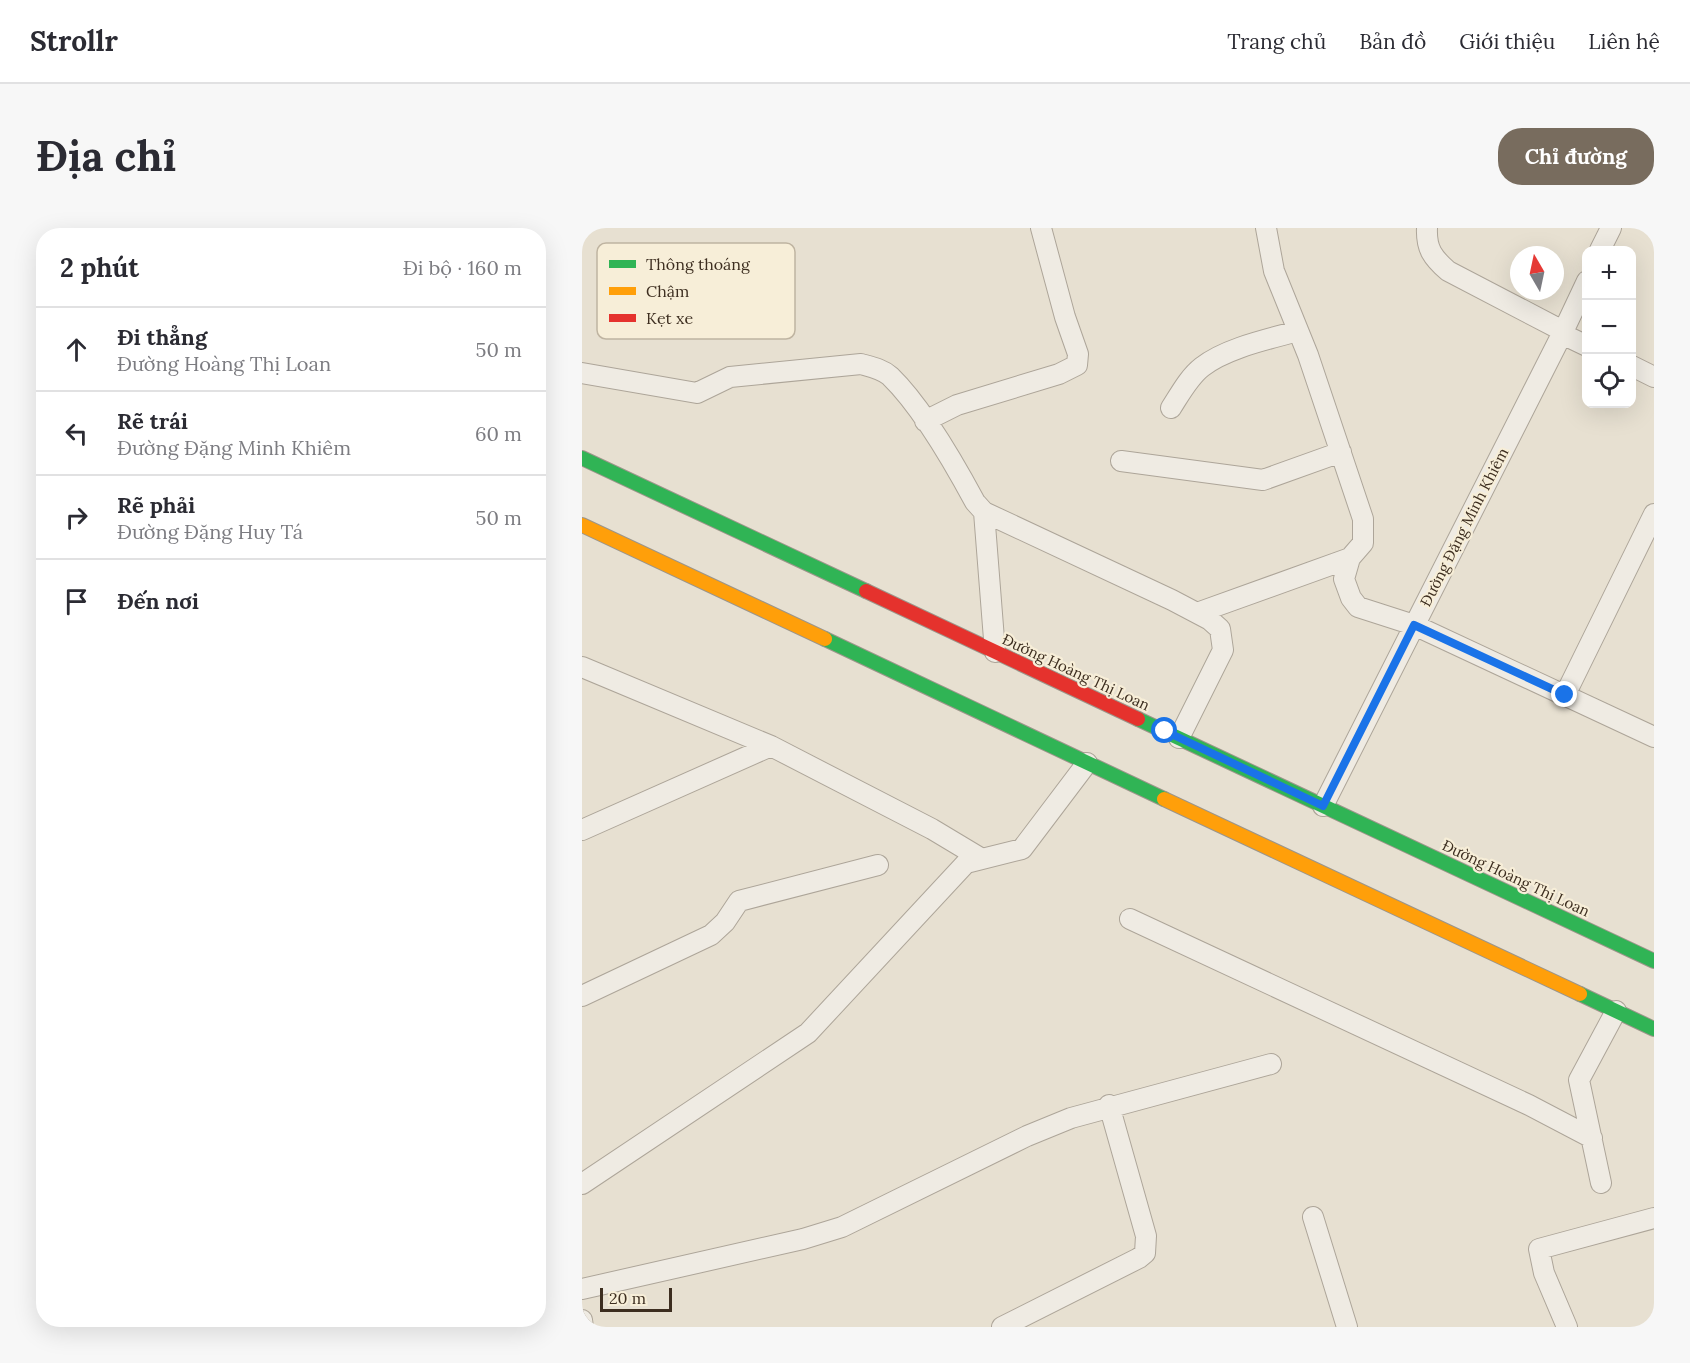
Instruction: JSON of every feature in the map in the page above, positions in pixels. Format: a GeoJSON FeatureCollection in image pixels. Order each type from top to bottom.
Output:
{"type":"FeatureCollection","features":[{"type":"Feature","properties":{"kind":"main road","name":"Đường Hoàng Thị Loan"},"geometry":{"type":"LineString","coordinates":[[582,458],[1654,961]]}},
{"type":"Feature","properties":{"kind":"main road"},"geometry":{"type":"LineString","coordinates":[[582,525],[1654,1029]]}},
{"type":"Feature","properties":{"kind":"street"},"geometry":{"type":"LineString","coordinates":[[925,420],[957,405],[1059,374],[1077,365],[1078,354],[1065,317],[1041,228]]}},
{"type":"Feature","properties":{"kind":"street"},"geometry":{"type":"LineString","coordinates":[[1266,228],[1274,271],[1298,331],[1361,510],[1365,534],[1363,543],[1350,558],[1344,579],[1350,598],[1358,606],[1414,625],[1654,736]]}},
{"type":"Feature","properties":{"kind":"street"},"geometry":{"type":"LineString","coordinates":[[1427,228],[1428,248],[1434,259],[1448,271],[1582,343]]}},
{"type":"Feature","properties":{"kind":"street"},"geometry":{"type":"LineString","coordinates":[[1602,246],[1611,228]]}},
{"type":"Feature","properties":{"kind":"street","name":"Đường Đặng Minh Khiêm"},"geometry":{"type":"LineString","coordinates":[[1323,806],[1582,291]]}},
{"type":"Feature","properties":{"kind":"street"},"geometry":{"type":"LineString","coordinates":[[1172,408],[1202,366],[1239,348],[1298,331]]}},
{"type":"Feature","properties":{"kind":"street"},"geometry":{"type":"LineString","coordinates":[[582,373],[697,393],[730,377],[861,364],[878,368],[890,376],[925,420],[975,502],[984,512],[1197,613],[1220,629],[1223,650],[1179,738]]}},
{"type":"Feature","properties":{"kind":"street"},"geometry":{"type":"LineString","coordinates":[[1636,368],[1654,376]]}},
{"type":"Feature","properties":{"kind":"street"},"geometry":{"type":"LineString","coordinates":[[1121,461],[1263,480],[1341,452]]}},
{"type":"Feature","properties":{"kind":"street"},"geometry":{"type":"LineString","coordinates":[[984,512],[995,652]]}},
{"type":"Feature","properties":{"kind":"street"},"geometry":{"type":"LineString","coordinates":[[1565,695],[1654,514]]}},
{"type":"Feature","properties":{"kind":"street"},"geometry":{"type":"LineString","coordinates":[[1197,613],[1350,558]]}},
{"type":"Feature","properties":{"kind":"street"},"geometry":{"type":"LineString","coordinates":[[582,667],[771,746],[932,829],[982,859]]}},
{"type":"Feature","properties":{"kind":"street"},"geometry":{"type":"LineString","coordinates":[[582,830],[771,746]]}},
{"type":"Feature","properties":{"kind":"street"},"geometry":{"type":"LineString","coordinates":[[582,1184],[808,1033],[966,863],[1022,849],[1087,762]]}},
{"type":"Feature","properties":{"kind":"street"},"geometry":{"type":"LineString","coordinates":[[582,996],[711,934],[725,922],[738,901],[878,866]]}},
{"type":"Feature","properties":{"kind":"street"},"geometry":{"type":"LineString","coordinates":[[1130,919],[1529,1105],[1592,1138]]}},
{"type":"Feature","properties":{"kind":"street"},"geometry":{"type":"LineString","coordinates":[[1601,1183],[1579,1080],[1616,1011]]}},
{"type":"Feature","properties":{"kind":"street"},"geometry":{"type":"LineString","coordinates":[[582,1289],[803,1239],[842,1227],[1027,1136],[1109,1106],[1272,1064]]}},
{"type":"Feature","properties":{"kind":"street"},"geometry":{"type":"LineString","coordinates":[[1002,1327],[1145,1253],[1146,1236],[1109,1106]]}},
{"type":"Feature","properties":{"kind":"street"},"geometry":{"type":"LineString","coordinates":[[1313,1217],[1347,1327]]}},
{"type":"Feature","properties":{"kind":"street"},"geometry":{"type":"LineString","coordinates":[[1567,1327],[1544,1273],[1539,1249],[1654,1218]]}},
{"type":"Feature","properties":{"kind":"street"},"geometry":{"type":"LineString","coordinates":[[582,1320],[583,1327]]}},
{"type":"Feature","properties":{"kind":"traffic: fast"},"geometry":{"type":"LineString","coordinates":[[582,458],[866,591]]}},
{"type":"Feature","properties":{"kind":"traffic: fast"},"geometry":{"type":"LineString","coordinates":[[825,639],[1164,799]]}},
{"type":"Feature","properties":{"kind":"traffic: fast"},"geometry":{"type":"LineString","coordinates":[[1138,719],[1654,961]]}},
{"type":"Feature","properties":{"kind":"traffic: fast"},"geometry":{"type":"LineString","coordinates":[[1580,994],[1654,1029]]}},
{"type":"Feature","properties":{"kind":"traffic: slow"},"geometry":{"type":"LineString","coordinates":[[582,525],[825,639]]}},
{"type":"Feature","properties":{"kind":"traffic: slow"},"geometry":{"type":"LineString","coordinates":[[1164,799],[1580,994]]}},
{"type":"Feature","properties":{"kind":"traffic: jam"},"geometry":{"type":"LineString","coordinates":[[866,591],[1138,719]]}},
{"type":"Feature","properties":{"kind":"route"},"geometry":{"type":"LineString","coordinates":[[1165,731],[1323,806],[1414,625],[1565,695]]}}]}
